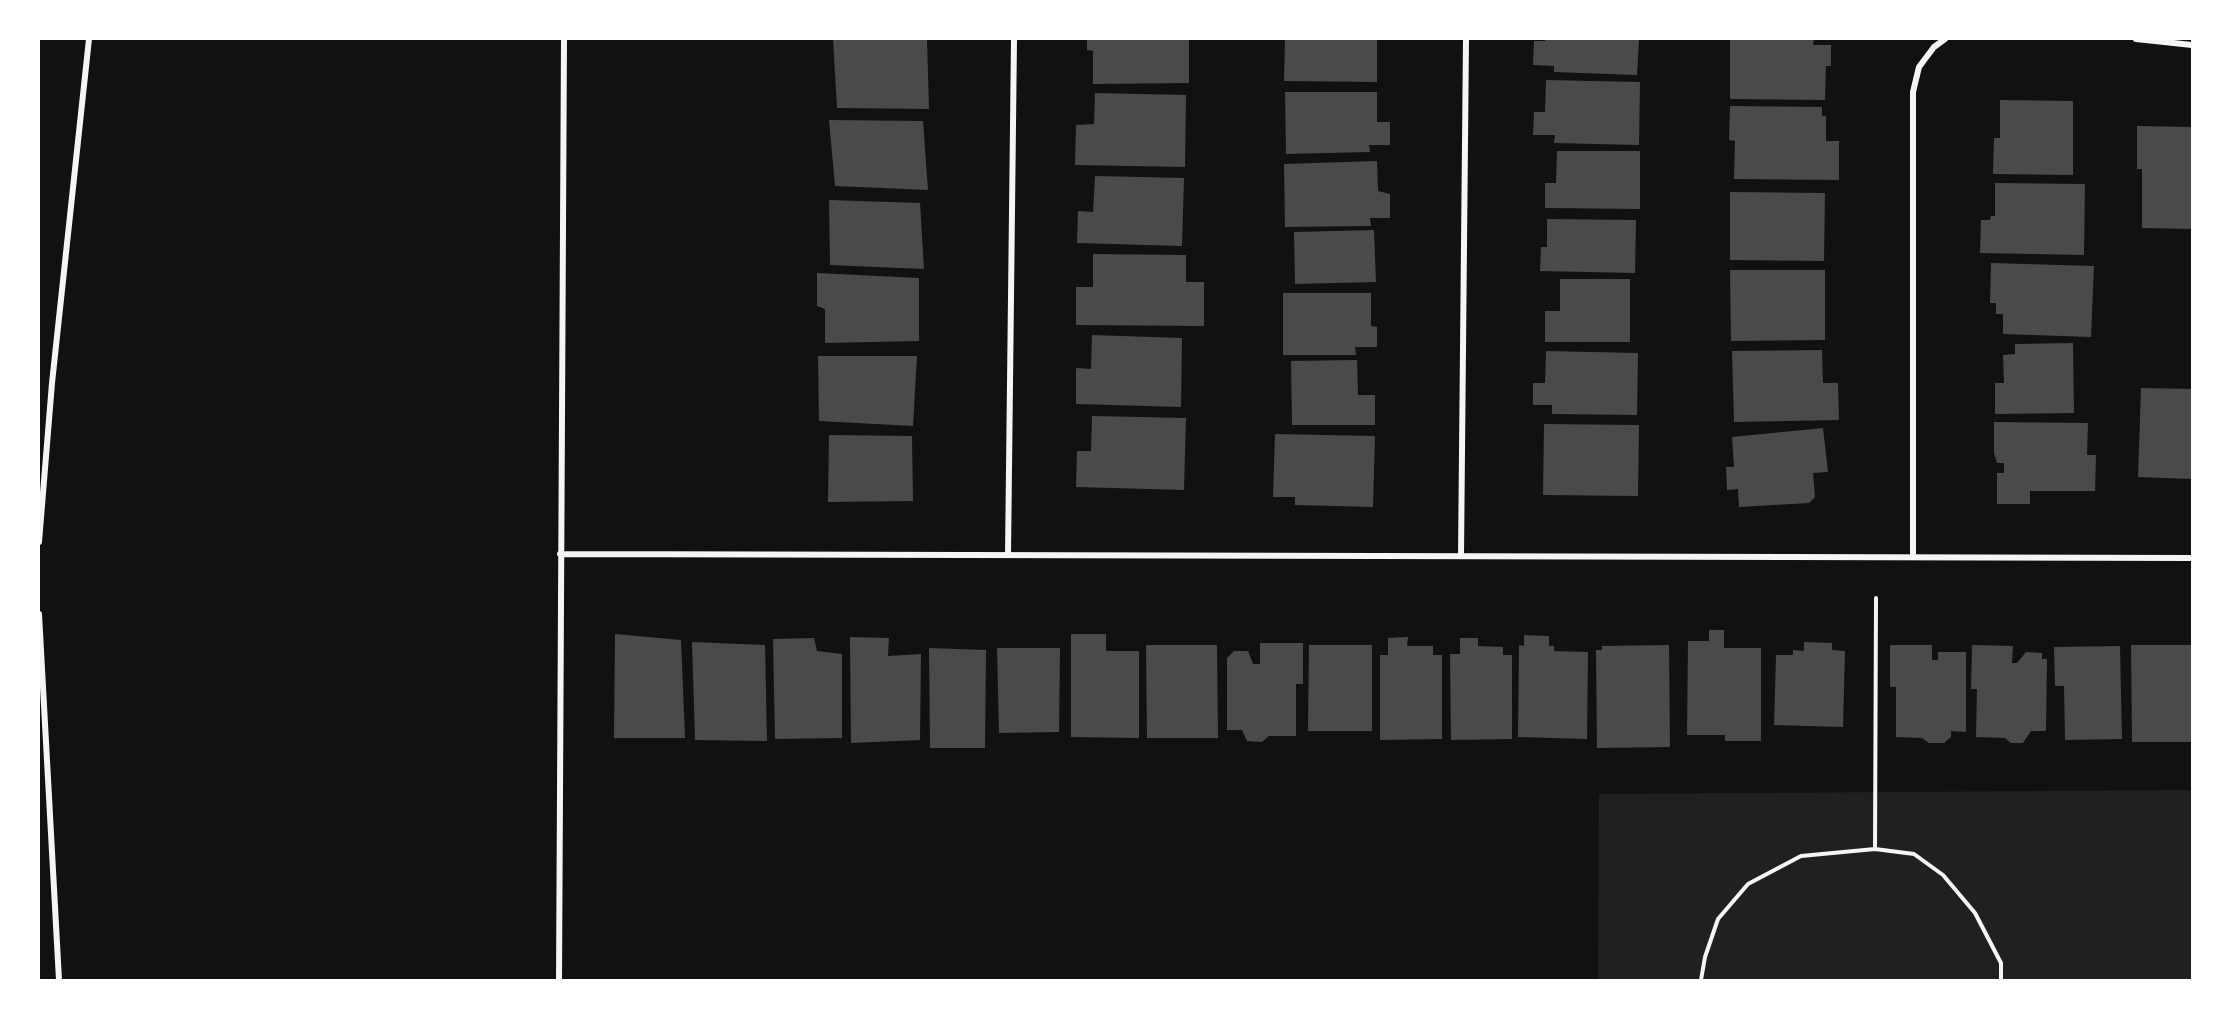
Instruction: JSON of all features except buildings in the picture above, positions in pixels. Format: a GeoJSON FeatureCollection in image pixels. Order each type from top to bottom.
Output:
{"type":"FeatureCollection","features":[{"type":"Feature","properties":{"kind":"street"},"geometry":{"type":"LineString","coordinates":[[39,542],[51,395],[89,39]]}},
{"type":"Feature","properties":{"kind":"street"},"geometry":{"type":"LineString","coordinates":[[559,980],[564,39]]}},
{"type":"Feature","properties":{"kind":"street"},"geometry":{"type":"LineString","coordinates":[[1008,555],[1014,39]]}},
{"type":"Feature","properties":{"kind":"street"},"geometry":{"type":"LineString","coordinates":[[1461,555],[1466,39]]}},
{"type":"Feature","properties":{"kind":"street"},"geometry":{"type":"LineString","coordinates":[[1913,556],[1913,92],[1919,68],[1934,47],[1946,39]]}},
{"type":"Feature","properties":{"kind":"street"},"geometry":{"type":"LineString","coordinates":[[2136,39],[2192,45]]}},
{"type":"Feature","properties":{"kind":"street"},"geometry":{"type":"LineString","coordinates":[[560,555],[2192,558]]}},
{"type":"Feature","properties":{"kind":"street"},"geometry":{"type":"LineString","coordinates":[[39,614],[59,980]]}},
{"type":"Feature","properties":{"kind":"path"},"geometry":{"type":"LineString","coordinates":[[1875,849],[1876,598]]}},
{"type":"Feature","properties":{"kind":"path"},"geometry":{"type":"LineString","coordinates":[[1701,980],[1705,957],[1718,919],[1748,884],[1801,856],[1875,849],[1914,854],[1943,875],[1974,913],[2001,963],[2001,980]]}},
{"type":"Feature","properties":{"kind":"shaded area"},"geometry":{"type":"Polygon","coordinates":[[[2192,790],[2192,980],[1598,980],[1599,794],[2192,790]]]}}]}
